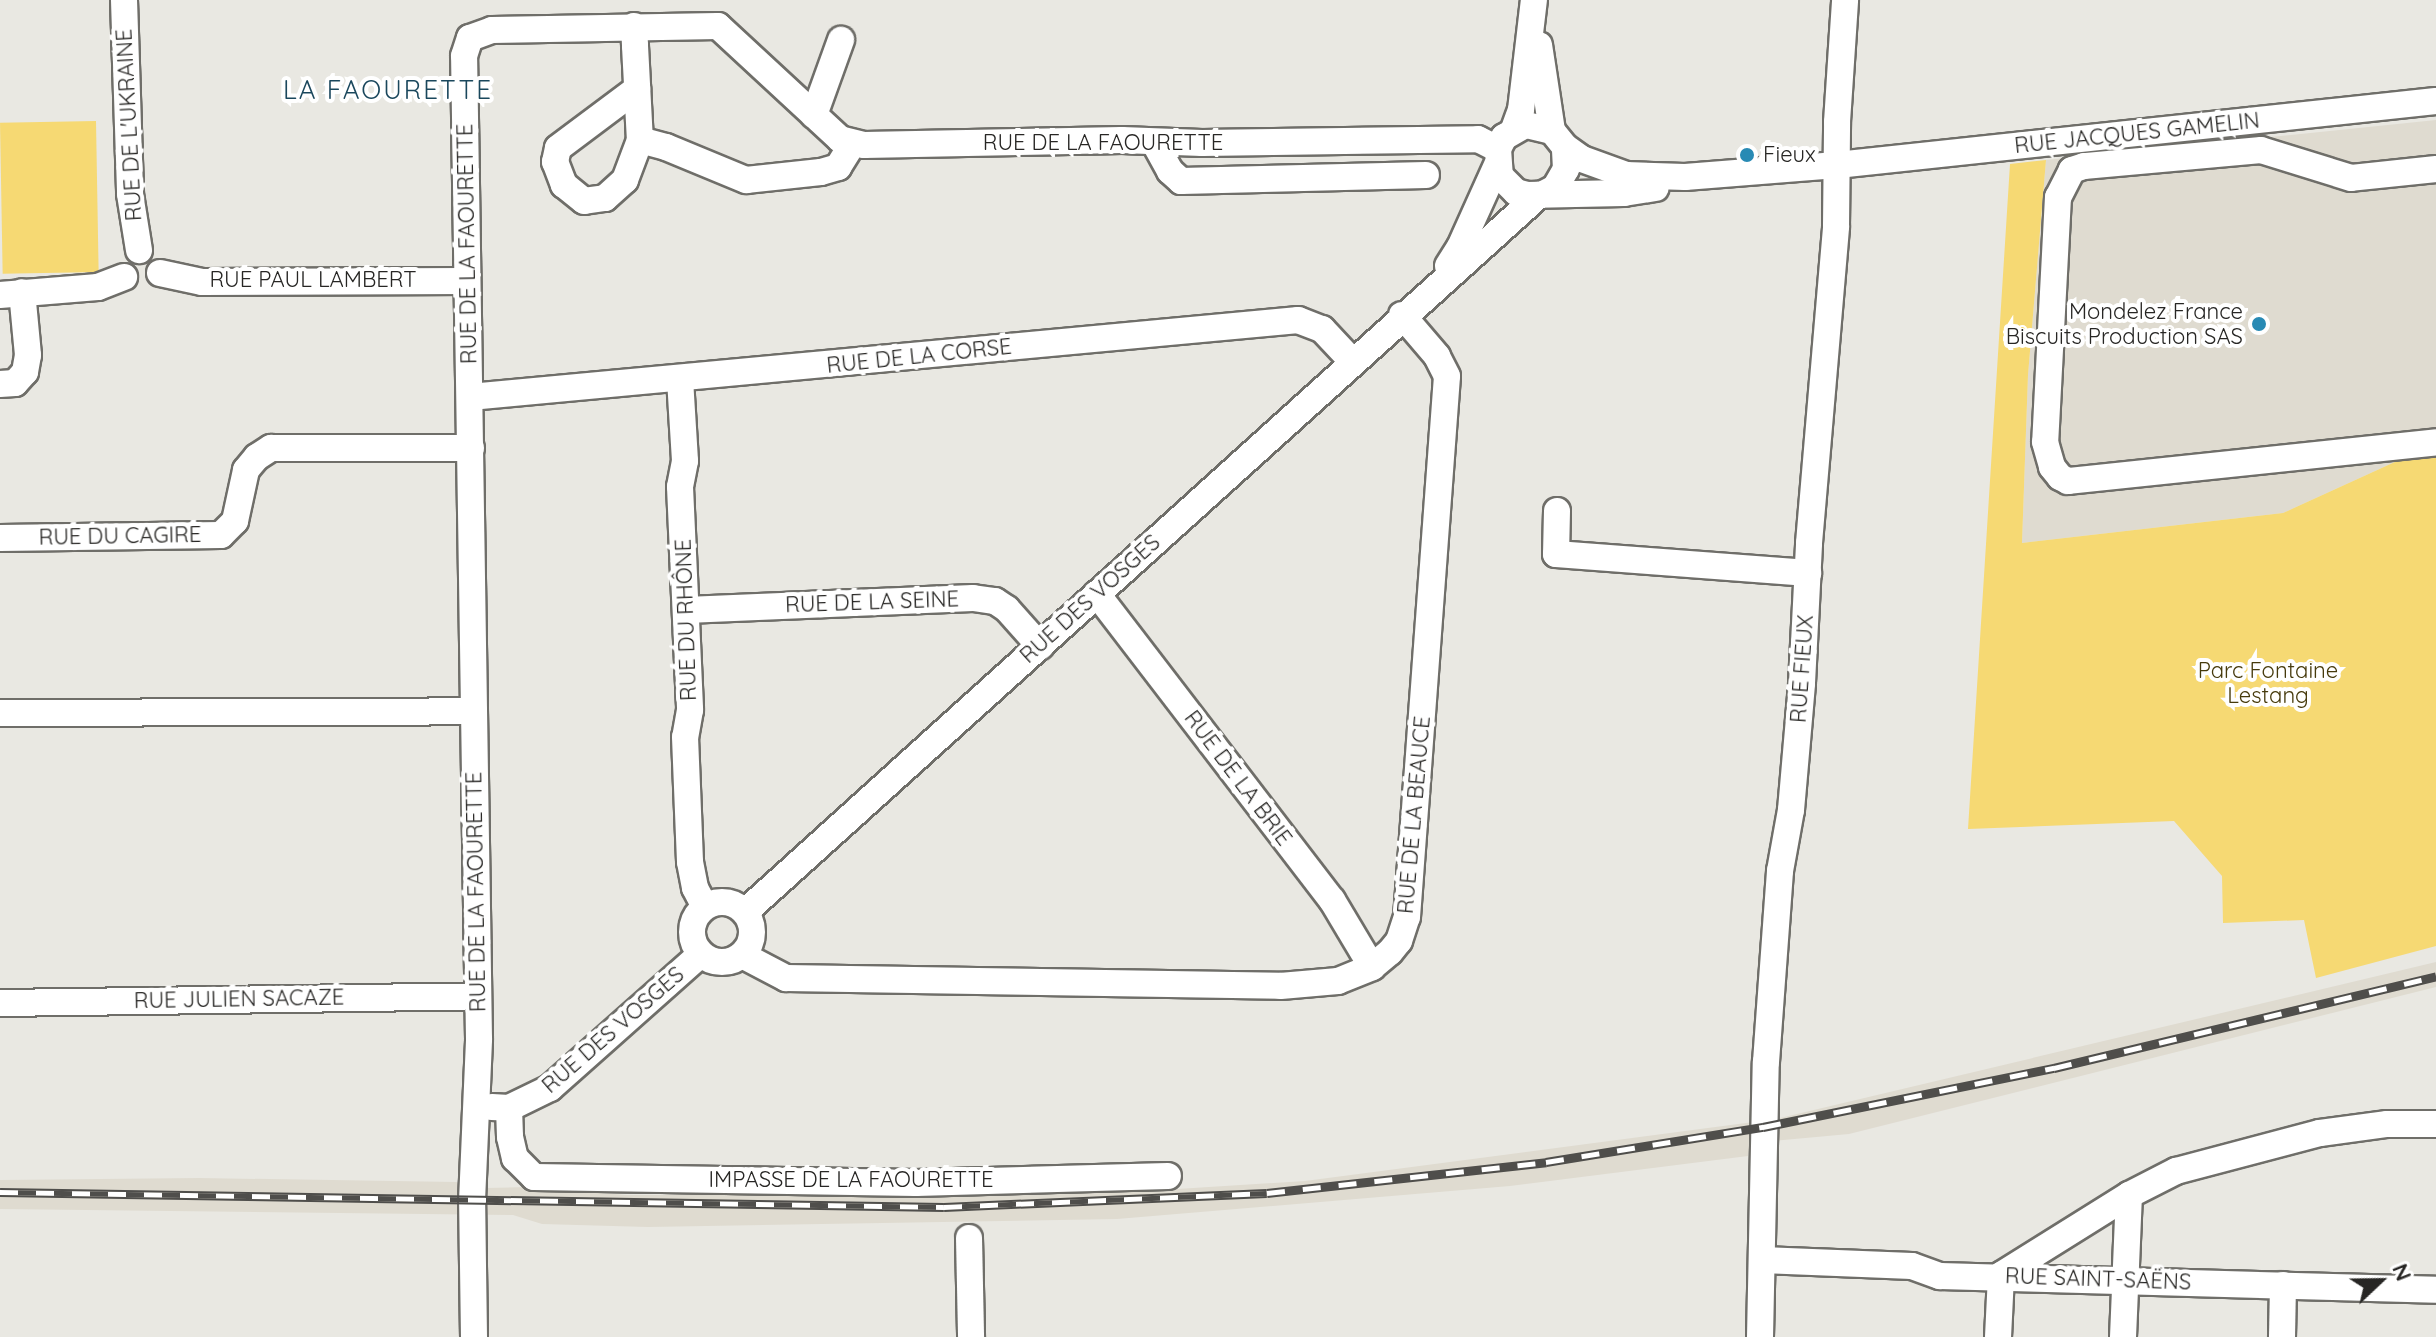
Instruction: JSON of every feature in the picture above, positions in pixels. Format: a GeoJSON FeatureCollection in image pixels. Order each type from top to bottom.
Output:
{"type":"FeatureCollection","features":[{"type":"Feature","properties":{"kind":"street","name":"RUE DE L'UKRAINE"},"geometry":{"type":"LineString","coordinates":[[124,0],[130,194],[139,250]]}},
{"type":"Feature","properties":{"kind":"street","name":"RUE FIEUX"},"geometry":{"type":"LineString","coordinates":[[1760,1337],[1766,1062],[1780,871],[1794,778],[1837,165],[1845,0]]}},
{"type":"Feature","properties":{"kind":"street"},"geometry":{"type":"LineString","coordinates":[[1534,5],[1559,139]]}},
{"type":"Feature","properties":{"kind":"street","name":"RUE DES VOSGES"},"geometry":{"type":"LineString","coordinates":[[1435,285],[1460,247],[1521,110],[1534,5]]}},
{"type":"Feature","properties":{"kind":"street"},"geometry":{"type":"LineString","coordinates":[[634,26],[640,140],[625,180],[605,198],[584,201],[564,185],[555,162],[558,148],[637,89]]}},
{"type":"Feature","properties":{"kind":"street","name":"RUE DE LA FAOURETTE"},"geometry":{"type":"LineString","coordinates":[[474,1337],[472,1201],[478,996],[464,56],[470,38],[492,30],[718,26],[840,139],[853,143],[1478,139],[1503,147]]}},
{"type":"Feature","properties":{"kind":"street"},"geometry":{"type":"LineString","coordinates":[[814,115],[841,40]]}},
{"type":"Feature","properties":{"kind":"street","name":"RUE JACQUES GAMELIN"},"geometry":{"type":"LineString","coordinates":[[1837,165],[2436,101]]}},
{"type":"Feature","properties":{"kind":"street"},"geometry":{"type":"LineString","coordinates":[[1685,177],[1654,188],[1624,193],[1542,194],[1516,192],[1500,176],[1503,147],[1535,124],[1582,159],[1626,175],[1685,177],[1837,165]]}},
{"type":"Feature","properties":{"kind":"street","name":"RUE DES VOSGES"},"geometry":{"type":"LineString","coordinates":[[745,912],[1435,285],[1542,194],[1555,188],[1566,169],[1559,139]]}},
{"type":"Feature","properties":{"kind":"street"},"geometry":{"type":"LineString","coordinates":[[640,140],[666,147],[746,180],[821,172],[838,167],[853,143]]}},
{"type":"Feature","properties":{"kind":"street"},"geometry":{"type":"LineString","coordinates":[[1154,142],[1170,171],[1181,181],[1426,175]]}},
{"type":"Feature","properties":{"kind":"street"},"geometry":{"type":"LineString","coordinates":[[2436,169],[2351,178],[2261,150],[2084,166],[2072,170],[2058,197],[2045,442],[2052,467],[2068,481],[2436,442]]}},
{"type":"Feature","properties":{"kind":"street"},"geometry":{"type":"LineString","coordinates":[[139,250],[157,258],[160,273],[151,285],[143,288],[128,283],[124,277],[124,260],[139,250]]}},
{"type":"Feature","properties":{"kind":"street","name":"RUE PAUL LAMBERT"},"geometry":{"type":"LineString","coordinates":[[160,273],[202,282],[467,281]]}},
{"type":"Feature","properties":{"kind":"street"},"geometry":{"type":"LineString","coordinates":[[0,384],[15,383],[25,372],[28,355],[11,293],[98,287],[124,277]]}},
{"type":"Feature","properties":{"kind":"street","name":"RUE DE LA BEAUCE"},"geometry":{"type":"LineString","coordinates":[[742,955],[786,978],[1280,986],[1338,981],[1372,967],[1399,941],[1407,917],[1447,376],[1437,356],[1402,315]]}},
{"type":"Feature","properties":{"kind":"street","name":"RUE DE LA CORSE"},"geometry":{"type":"LineString","coordinates":[[470,397],[1298,320],[1322,329],[1352,361]]}},
{"type":"Feature","properties":{"kind":"street","name":"RUE DU RHÔNE"},"geometry":{"type":"LineString","coordinates":[[680,379],[685,461],[680,487],[690,710],[685,737],[690,862],[695,888],[705,907]]}},
{"type":"Feature","properties":{"kind":"street","name":"RUE DU CAGIRE"},"geometry":{"type":"LineString","coordinates":[[0,538],[221,535],[235,521],[246,470],[257,457],[271,448],[471,448]]}},
{"type":"Feature","properties":{"kind":"street"},"geometry":{"type":"LineString","coordinates":[[1557,511],[1556,554],[1808,573]]}},
{"type":"Feature","properties":{"kind":"street","name":"RUE DE LA BRIE"},"geometry":{"type":"LineString","coordinates":[[1097,594],[1332,900],[1372,967]]}},
{"type":"Feature","properties":{"kind":"street","name":"RUE DE LA SEINE"},"geometry":{"type":"LineString","coordinates":[[686,610],[973,598],[995,601],[1007,609],[1040,646]]}},
{"type":"Feature","properties":{"kind":"street"},"geometry":{"type":"LineString","coordinates":[[0,713],[474,711]]}},
{"type":"Feature","properties":{"kind":"street"},"geometry":{"type":"LineString","coordinates":[[718,902],[732,903],[745,912],[752,930],[749,945],[742,955],[729,962],[715,962],[701,954],[692,939],[697,914],[718,902]]}},
{"type":"Feature","properties":{"kind":"street","name":"RUE DES VOSGES"},"geometry":{"type":"LineString","coordinates":[[476,1107],[509,1108],[550,1088],[701,954]]}},
{"type":"Feature","properties":{"kind":"street","name":"RUE JULIEN SACAZE"},"geometry":{"type":"LineString","coordinates":[[0,1003],[478,996]]}},
{"type":"Feature","properties":{"kind":"street","name":"IMPASSE DE LA FAOURETTE"},"geometry":{"type":"LineString","coordinates":[[509,1108],[510,1137],[515,1158],[534,1177],[916,1183],[1168,1176]]}},
{"type":"Feature","properties":{"kind":"street"},"geometry":{"type":"LineString","coordinates":[[1998,1337],[2001,1275],[2129,1195],[2176,1171],[2320,1133],[2387,1124],[2436,1124]]}},
{"type":"Feature","properties":{"kind":"street"},"geometry":{"type":"LineString","coordinates":[[2123,1337],[2129,1195]]}},
{"type":"Feature","properties":{"kind":"street"},"geometry":{"type":"LineString","coordinates":[[969,1238],[971,1337]]}},
{"type":"Feature","properties":{"kind":"street","name":"RUE SAINT-SAËNS"},"geometry":{"type":"LineString","coordinates":[[1762,1260],[1912,1266],[1940,1276],[2001,1275],[2436,1290]]}},
{"type":"Feature","properties":{"kind":"street"},"geometry":{"type":"LineString","coordinates":[[2282,1337],[2283,1285]]}},
{"type":"Feature","properties":{"kind":"shaded area","name":"Mondelez France Biscuits Production SAS"},"geometry":{"type":"Polygon","coordinates":[[[2436,120],[2436,457],[2397,461],[2283,513],[2022,543],[2028,375],[2046,160],[2436,120]]]}},
{"type":"Feature","properties":{"kind":"shaded area"},"geometry":{"type":"Polygon","coordinates":[[[2436,962],[2436,987],[1849,1134],[1751,1143],[1748,1156],[1510,1186],[1117,1219],[648,1227],[542,1224],[513,1215],[0,1209],[0,1180],[199,1178],[456,1182],[487,1188],[528,1187],[627,1195],[1114,1193],[1305,1181],[1776,1119],[2436,962]]]}},
{"type":"Feature","properties":{"kind":"green space"},"geometry":{"type":"Polygon","coordinates":[[[96,121],[99,272],[3,274],[0,123],[96,121]]]}},
{"type":"Feature","properties":{"kind":"green space","name":"Parc Fontaine Lestang"},"geometry":{"type":"Polygon","coordinates":[[[2046,160],[2028,375],[2022,543],[2283,513],[2397,461],[2436,457],[2436,946],[2316,978],[2304,920],[2223,923],[2222,876],[2174,821],[1968,829],[2010,164],[2046,160]]]}},
{"type":"Feature","properties":{"kind":"railway"},"geometry":{"type":"LineString","coordinates":[[0,1192],[944,1207],[1267,1193],[1546,1162],[1763,1127],[2054,1068],[2436,976]]}},
{"type":"Feature","properties":{"kind":"place","name":"Fieux"},"geometry":{"type":"Point","coordinates":[1747,155]}},
{"type":"Feature","properties":{"kind":"place","name":"Mondelez France Biscuits Production SAS"},"geometry":{"type":"Point","coordinates":[2259,324]}},
{"type":"Feature","properties":{"kind":"district","name":"LA FAOURETTE"},"geometry":{"type":"Point","coordinates":[388,90]}}]}
